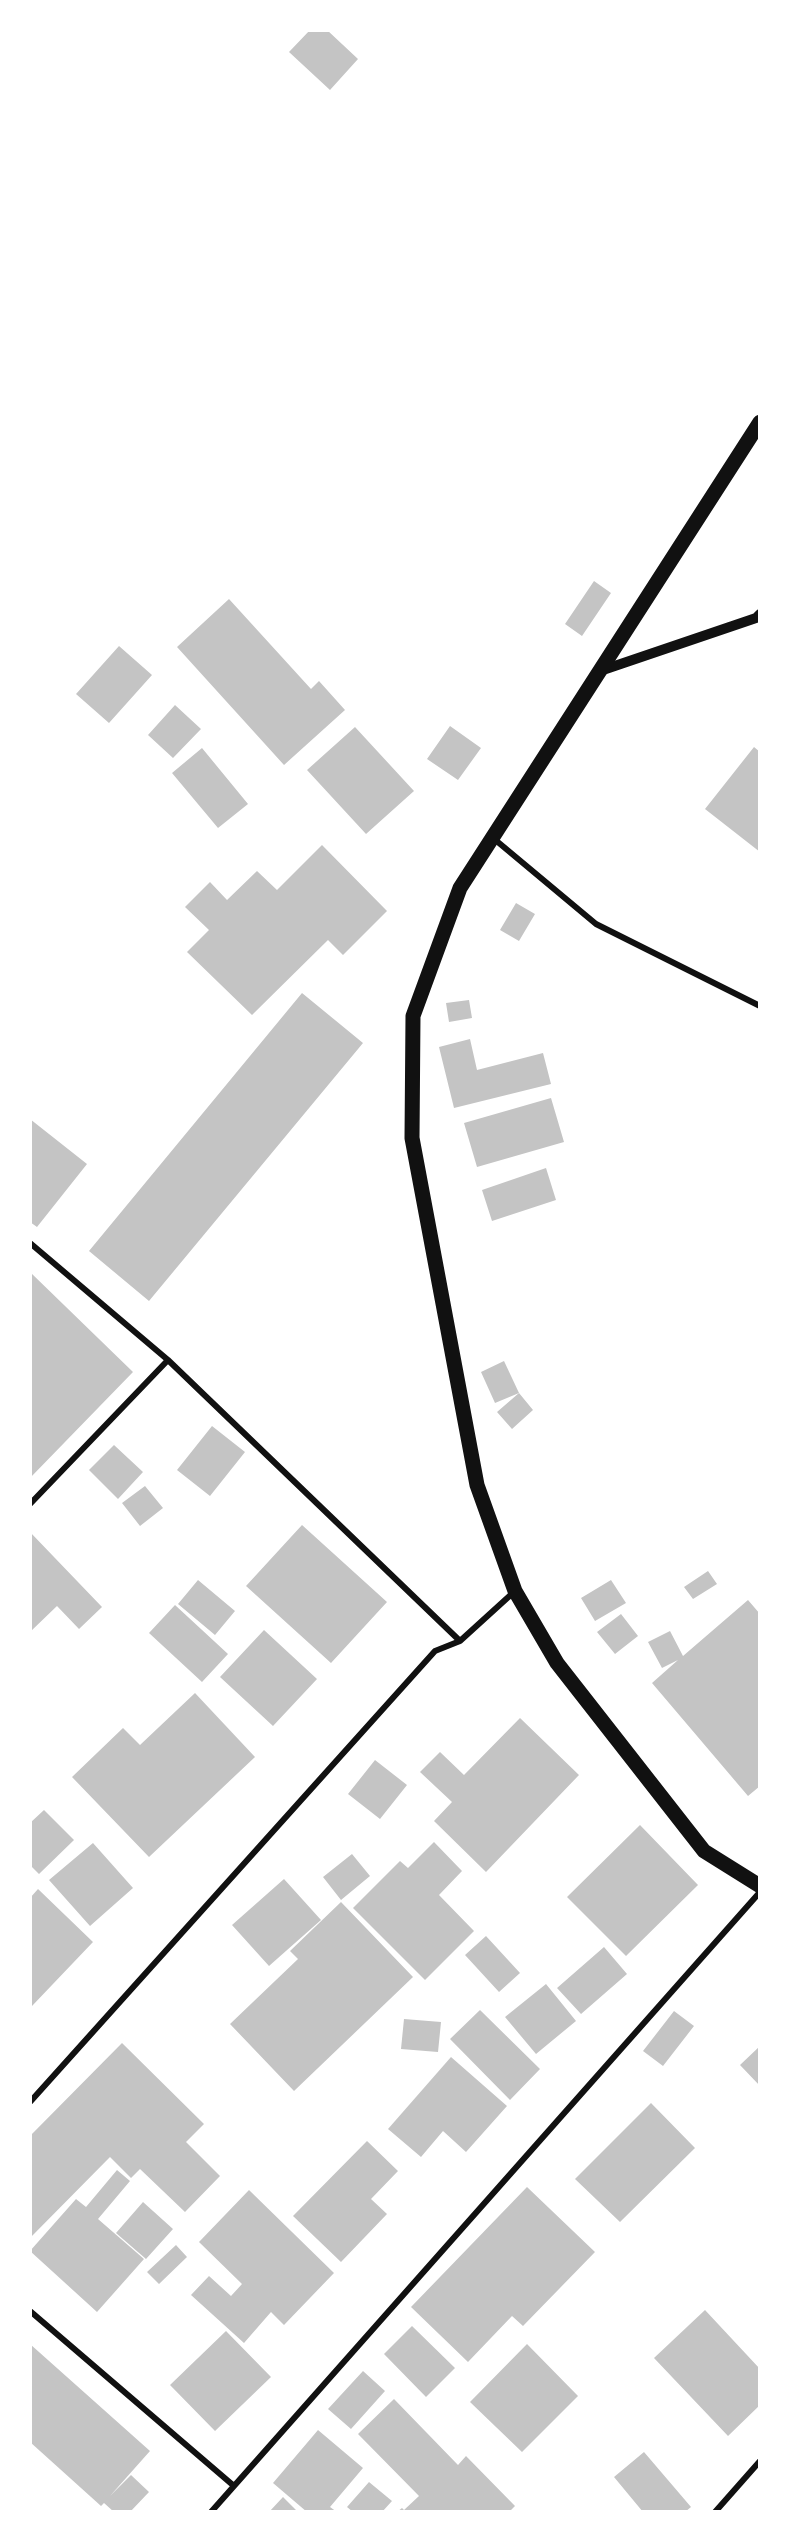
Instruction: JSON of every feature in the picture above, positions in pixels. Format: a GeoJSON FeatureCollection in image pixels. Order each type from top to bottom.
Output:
{"type":"FeatureCollection","features":[{"type":"Feature","properties":{"kind":"main road"},"geometry":{"type":"LineString","coordinates":[[760,422],[460,888],[413,1016],[412,1138],[477,1485],[515,1591],[557,1663],[704,1851],[760,1886]]}},
{"type":"Feature","properties":{"kind":"street"},"geometry":{"type":"LineString","coordinates":[[599,671],[756,618],[760,614]]}},
{"type":"Feature","properties":{"kind":"street"},"geometry":{"type":"LineString","coordinates":[[493,837],[596,924],[760,1006]]}},
{"type":"Feature","properties":{"kind":"street"},"geometry":{"type":"LineString","coordinates":[[30,1243],[168,1360],[459,1641]]}},
{"type":"Feature","properties":{"kind":"street"},"geometry":{"type":"LineString","coordinates":[[30,1504],[168,1360]]}},
{"type":"Feature","properties":{"kind":"street"},"geometry":{"type":"LineString","coordinates":[[30,2102],[435,1651],[459,1641],[515,1591]]}},
{"type":"Feature","properties":{"kind":"street"},"geometry":{"type":"LineString","coordinates":[[210,2512],[760,1892]]}},
{"type":"Feature","properties":{"kind":"street"},"geometry":{"type":"LineString","coordinates":[[30,2311],[234,2486]]}},
{"type":"Feature","properties":{"kind":"street"},"geometry":{"type":"LineString","coordinates":[[715,2512],[760,2461]]}},
{"type":"Feature","properties":{"kind":"building"},"geometry":{"type":"Polygon","coordinates":[[[310,30],[327,30],[358,59],[330,90],[289,52],[310,30]]]}},
{"type":"Feature","properties":{"kind":"building"},"geometry":{"type":"Polygon","coordinates":[[[594,581],[611,593],[582,636],[565,624],[594,581]]]}},
{"type":"Feature","properties":{"kind":"building"},"geometry":{"type":"Polygon","coordinates":[[[229,599],[311,689],[319,681],[345,710],[284,765],[177,647],[229,599]]]}},
{"type":"Feature","properties":{"kind":"building"},"geometry":{"type":"Polygon","coordinates":[[[119,646],[152,675],[109,723],[76,694],[119,646]]]}},
{"type":"Feature","properties":{"kind":"building"},"geometry":{"type":"Polygon","coordinates":[[[175,705],[201,729],[173,758],[148,735],[175,705]]]}},
{"type":"Feature","properties":{"kind":"building"},"geometry":{"type":"Polygon","coordinates":[[[450,726],[481,748],[458,780],[427,759],[450,726]]]}},
{"type":"Feature","properties":{"kind":"building"},"geometry":{"type":"Polygon","coordinates":[[[355,727],[414,791],[366,834],[307,770],[355,727]]]}},
{"type":"Feature","properties":{"kind":"building"},"geometry":{"type":"Polygon","coordinates":[[[754,747],[760,752],[760,852],[705,809],[754,747]]]}},
{"type":"Feature","properties":{"kind":"building"},"geometry":{"type":"Polygon","coordinates":[[[202,748],[248,804],[218,828],[172,773],[202,748]]]}},
{"type":"Feature","properties":{"kind":"building"},"geometry":{"type":"Polygon","coordinates":[[[322,845],[387,911],[343,955],[328,940],[252,1015],[187,952],[209,930],[185,907],[210,882],[227,900],[257,871],[277,890],[322,845]]]}},
{"type":"Feature","properties":{"kind":"building"},"geometry":{"type":"Polygon","coordinates":[[[516,903],[535,914],[519,941],[500,930],[516,903]]]}},
{"type":"Feature","properties":{"kind":"building"},"geometry":{"type":"Polygon","coordinates":[[[302,993],[363,1043],[149,1301],[89,1251],[302,993]]]}},
{"type":"Feature","properties":{"kind":"building"},"geometry":{"type":"Polygon","coordinates":[[[469,1000],[472,1018],[449,1022],[446,1003],[469,1000]]]}},
{"type":"Feature","properties":{"kind":"building"},"geometry":{"type":"Polygon","coordinates":[[[470,1039],[477,1070],[543,1053],[551,1084],[454,1108],[439,1047],[470,1039]]]}},
{"type":"Feature","properties":{"kind":"building"},"geometry":{"type":"Polygon","coordinates":[[[551,1098],[564,1142],[477,1167],[464,1123],[551,1098]]]}},
{"type":"Feature","properties":{"kind":"building"},"geometry":{"type":"Polygon","coordinates":[[[30,1119],[87,1164],[37,1227],[30,1222],[30,1119]]]}},
{"type":"Feature","properties":{"kind":"building"},"geometry":{"type":"Polygon","coordinates":[[[546,1168],[556,1200],[492,1221],[482,1190],[546,1168]]]}},
{"type":"Feature","properties":{"kind":"building"},"geometry":{"type":"Polygon","coordinates":[[[30,1272],[133,1372],[30,1478],[30,1272]]]}},
{"type":"Feature","properties":{"kind":"building"},"geometry":{"type":"Polygon","coordinates":[[[504,1361],[519,1393],[495,1403],[481,1372],[504,1361]]]}},
{"type":"Feature","properties":{"kind":"building"},"geometry":{"type":"Polygon","coordinates":[[[519,1393],[533,1410],[512,1429],[497,1412],[519,1393]]]}},
{"type":"Feature","properties":{"kind":"building"},"geometry":{"type":"Polygon","coordinates":[[[212,1426],[245,1452],[210,1496],[177,1470],[212,1426]]]}},
{"type":"Feature","properties":{"kind":"building"},"geometry":{"type":"Polygon","coordinates":[[[114,1445],[143,1472],[118,1499],[89,1470],[114,1445]]]}},
{"type":"Feature","properties":{"kind":"building"},"geometry":{"type":"Polygon","coordinates":[[[145,1486],[163,1508],[140,1526],[122,1503],[145,1486]]]}},
{"type":"Feature","properties":{"kind":"building"},"geometry":{"type":"Polygon","coordinates":[[[302,1525],[387,1602],[331,1663],[246,1586],[302,1525]]]}},
{"type":"Feature","properties":{"kind":"building"},"geometry":{"type":"Polygon","coordinates":[[[30,1532],[102,1607],[79,1629],[57,1606],[30,1632],[30,1532]]]}},
{"type":"Feature","properties":{"kind":"building"},"geometry":{"type":"Polygon","coordinates":[[[708,1571],[717,1584],[693,1599],[684,1587],[708,1571]]]}},
{"type":"Feature","properties":{"kind":"building"},"geometry":{"type":"Polygon","coordinates":[[[198,1580],[235,1611],[215,1635],[178,1604],[198,1580]]]}},
{"type":"Feature","properties":{"kind":"building"},"geometry":{"type":"Polygon","coordinates":[[[611,1580],[626,1603],[595,1621],[581,1598],[611,1580]]]}},
{"type":"Feature","properties":{"kind":"building"},"geometry":{"type":"Polygon","coordinates":[[[748,1600],[760,1614],[760,1786],[748,1796],[652,1683],[678,1660],[662,1668],[648,1642],[670,1631],[683,1656],[748,1600]]]}},
{"type":"Feature","properties":{"kind":"building"},"geometry":{"type":"Polygon","coordinates":[[[175,1605],[228,1654],[202,1682],[149,1633],[175,1605]]]}},
{"type":"Feature","properties":{"kind":"building"},"geometry":{"type":"Polygon","coordinates":[[[621,1614],[638,1636],[615,1654],[597,1632],[621,1614]]]}},
{"type":"Feature","properties":{"kind":"building"},"geometry":{"type":"Polygon","coordinates":[[[264,1630],[317,1679],[273,1726],[220,1677],[264,1630]]]}},
{"type":"Feature","properties":{"kind":"building"},"geometry":{"type":"Polygon","coordinates":[[[195,1693],[255,1757],[149,1857],[72,1777],[123,1728],[140,1745],[195,1693]]]}},
{"type":"Feature","properties":{"kind":"building"},"geometry":{"type":"Polygon","coordinates":[[[520,1718],[579,1775],[486,1872],[434,1821],[452,1802],[420,1772],[440,1752],[464,1775],[520,1718]]]}},
{"type":"Feature","properties":{"kind":"building"},"geometry":{"type":"Polygon","coordinates":[[[375,1760],[407,1785],[380,1819],[348,1794],[375,1760]]]}},
{"type":"Feature","properties":{"kind":"building"},"geometry":{"type":"Polygon","coordinates":[[[44,1810],[74,1840],[39,1874],[30,1865],[30,1823],[44,1810]]]}},
{"type":"Feature","properties":{"kind":"building"},"geometry":{"type":"Polygon","coordinates":[[[640,1825],[698,1885],[626,1956],[567,1897],[640,1825]]]}},
{"type":"Feature","properties":{"kind":"building"},"geometry":{"type":"Polygon","coordinates":[[[434,1842],[462,1871],[439,1895],[474,1931],[425,1980],[353,1908],[400,1861],[408,1868],[434,1842]]]}},
{"type":"Feature","properties":{"kind":"building"},"geometry":{"type":"Polygon","coordinates":[[[93,1843],[133,1888],[90,1926],[49,1880],[93,1843]]]}},
{"type":"Feature","properties":{"kind":"building"},"geometry":{"type":"Polygon","coordinates":[[[352,1854],[370,1876],[341,1900],[323,1877],[352,1854]]]}},
{"type":"Feature","properties":{"kind":"building"},"geometry":{"type":"Polygon","coordinates":[[[284,1879],[321,1920],[269,1966],[232,1925],[284,1879]]]}},
{"type":"Feature","properties":{"kind":"building"},"geometry":{"type":"Polygon","coordinates":[[[38,1889],[93,1942],[32,2006],[30,1898],[38,1889]]]}},
{"type":"Feature","properties":{"kind":"building"},"geometry":{"type":"Polygon","coordinates":[[[341,1902],[413,1977],[294,2091],[230,2024],[298,1959],[290,1951],[341,1902]]]}},
{"type":"Feature","properties":{"kind":"building"},"geometry":{"type":"Polygon","coordinates":[[[486,1936],[520,1973],[499,1992],[465,1955],[486,1936]]]}},
{"type":"Feature","properties":{"kind":"building"},"geometry":{"type":"Polygon","coordinates":[[[604,1947],[627,1974],[581,2014],[557,1988],[604,1947]]]}},
{"type":"Feature","properties":{"kind":"building"},"geometry":{"type":"Polygon","coordinates":[[[546,1984],[576,2021],[536,2054],[505,2017],[546,1984]]]}},
{"type":"Feature","properties":{"kind":"building"},"geometry":{"type":"Polygon","coordinates":[[[480,2010],[540,2069],[510,2100],[450,2039],[480,2010]]]}},
{"type":"Feature","properties":{"kind":"building"},"geometry":{"type":"Polygon","coordinates":[[[674,2011],[694,2026],[663,2066],[643,2051],[674,2011]]]}},
{"type":"Feature","properties":{"kind":"building"},"geometry":{"type":"Polygon","coordinates":[[[404,2019],[441,2022],[438,2052],[401,2049],[404,2019]]]}},
{"type":"Feature","properties":{"kind":"building"},"geometry":{"type":"Polygon","coordinates":[[[122,2043],[204,2124],[186,2142],[220,2176],[185,2212],[140,2169],[131,2178],[110,2157],[30,2238],[30,2136],[122,2043]]]}},
{"type":"Feature","properties":{"kind":"building"},"geometry":{"type":"Polygon","coordinates":[[[760,2046],[760,2086],[740,2065],[760,2046]]]}},
{"type":"Feature","properties":{"kind":"building"},"geometry":{"type":"Polygon","coordinates":[[[451,2057],[507,2106],[466,2152],[443,2131],[421,2157],[388,2129],[451,2057]]]}},
{"type":"Feature","properties":{"kind":"building"},"geometry":{"type":"Polygon","coordinates":[[[651,2103],[695,2148],[620,2222],[575,2179],[651,2103]]]}},
{"type":"Feature","properties":{"kind":"building"},"geometry":{"type":"Polygon","coordinates":[[[367,2141],[398,2171],[371,2199],[387,2214],[341,2262],[293,2216],[367,2141]]]}},
{"type":"Feature","properties":{"kind":"building"},"geometry":{"type":"Polygon","coordinates":[[[117,2170],[130,2181],[98,2219],[144,2259],[97,2312],[30,2251],[76,2199],[86,2207],[117,2170]]]}},
{"type":"Feature","properties":{"kind":"building"},"geometry":{"type":"Polygon","coordinates":[[[527,2187],[595,2252],[523,2326],[512,2316],[468,2362],[411,2307],[527,2187]]]}},
{"type":"Feature","properties":{"kind":"building"},"geometry":{"type":"Polygon","coordinates":[[[249,2190],[334,2273],[284,2325],[271,2312],[244,2343],[191,2295],[209,2276],[231,2296],[242,2284],[199,2242],[249,2190]]]}},
{"type":"Feature","properties":{"kind":"building"},"geometry":{"type":"Polygon","coordinates":[[[143,2202],[173,2229],[146,2259],[116,2233],[143,2202]]]}},
{"type":"Feature","properties":{"kind":"building"},"geometry":{"type":"Polygon","coordinates":[[[176,2245],[187,2257],[159,2284],[147,2272],[176,2245]]]}},
{"type":"Feature","properties":{"kind":"building"},"geometry":{"type":"Polygon","coordinates":[[[705,2310],[760,2369],[760,2405],[728,2436],[654,2358],[705,2310]]]}},
{"type":"Feature","properties":{"kind":"building"},"geometry":{"type":"Polygon","coordinates":[[[412,2326],[455,2368],[426,2397],[384,2354],[412,2326]]]}},
{"type":"Feature","properties":{"kind":"building"},"geometry":{"type":"Polygon","coordinates":[[[226,2331],[271,2377],[215,2431],[170,2385],[226,2331]]]}},
{"type":"Feature","properties":{"kind":"building"},"geometry":{"type":"Polygon","coordinates":[[[30,2344],[150,2451],[110,2496],[131,2475],[149,2492],[130,2512],[114,2512],[104,2503],[101,2506],[30,2442],[30,2344]]]}},
{"type":"Feature","properties":{"kind":"building"},"geometry":{"type":"Polygon","coordinates":[[[527,2344],[578,2396],[522,2452],[470,2402],[527,2344]]]}},
{"type":"Feature","properties":{"kind":"building"},"geometry":{"type":"Polygon","coordinates":[[[363,2371],[385,2391],[351,2429],[328,2409],[363,2371]]]}},
{"type":"Feature","properties":{"kind":"building"},"geometry":{"type":"Polygon","coordinates":[[[394,2399],[458,2465],[466,2456],[515,2506],[509,2512],[397,2512],[402,2508],[404,2510],[419,2496],[358,2434],[394,2399]]]}},
{"type":"Feature","properties":{"kind":"building"},"geometry":{"type":"Polygon","coordinates":[[[318,2430],[363,2468],[330,2507],[337,2512],[307,2512],[273,2483],[318,2430]]]}},
{"type":"Feature","properties":{"kind":"building"},"geometry":{"type":"Polygon","coordinates":[[[644,2452],[691,2507],[685,2512],[643,2512],[614,2477],[644,2452]]]}},
{"type":"Feature","properties":{"kind":"building"},"geometry":{"type":"Polygon","coordinates":[[[369,2482],[392,2501],[382,2512],[353,2512],[347,2507],[369,2482]]]}},
{"type":"Feature","properties":{"kind":"building"},"geometry":{"type":"Polygon","coordinates":[[[283,2497],[298,2512],[269,2512],[283,2497]]]}}]}
